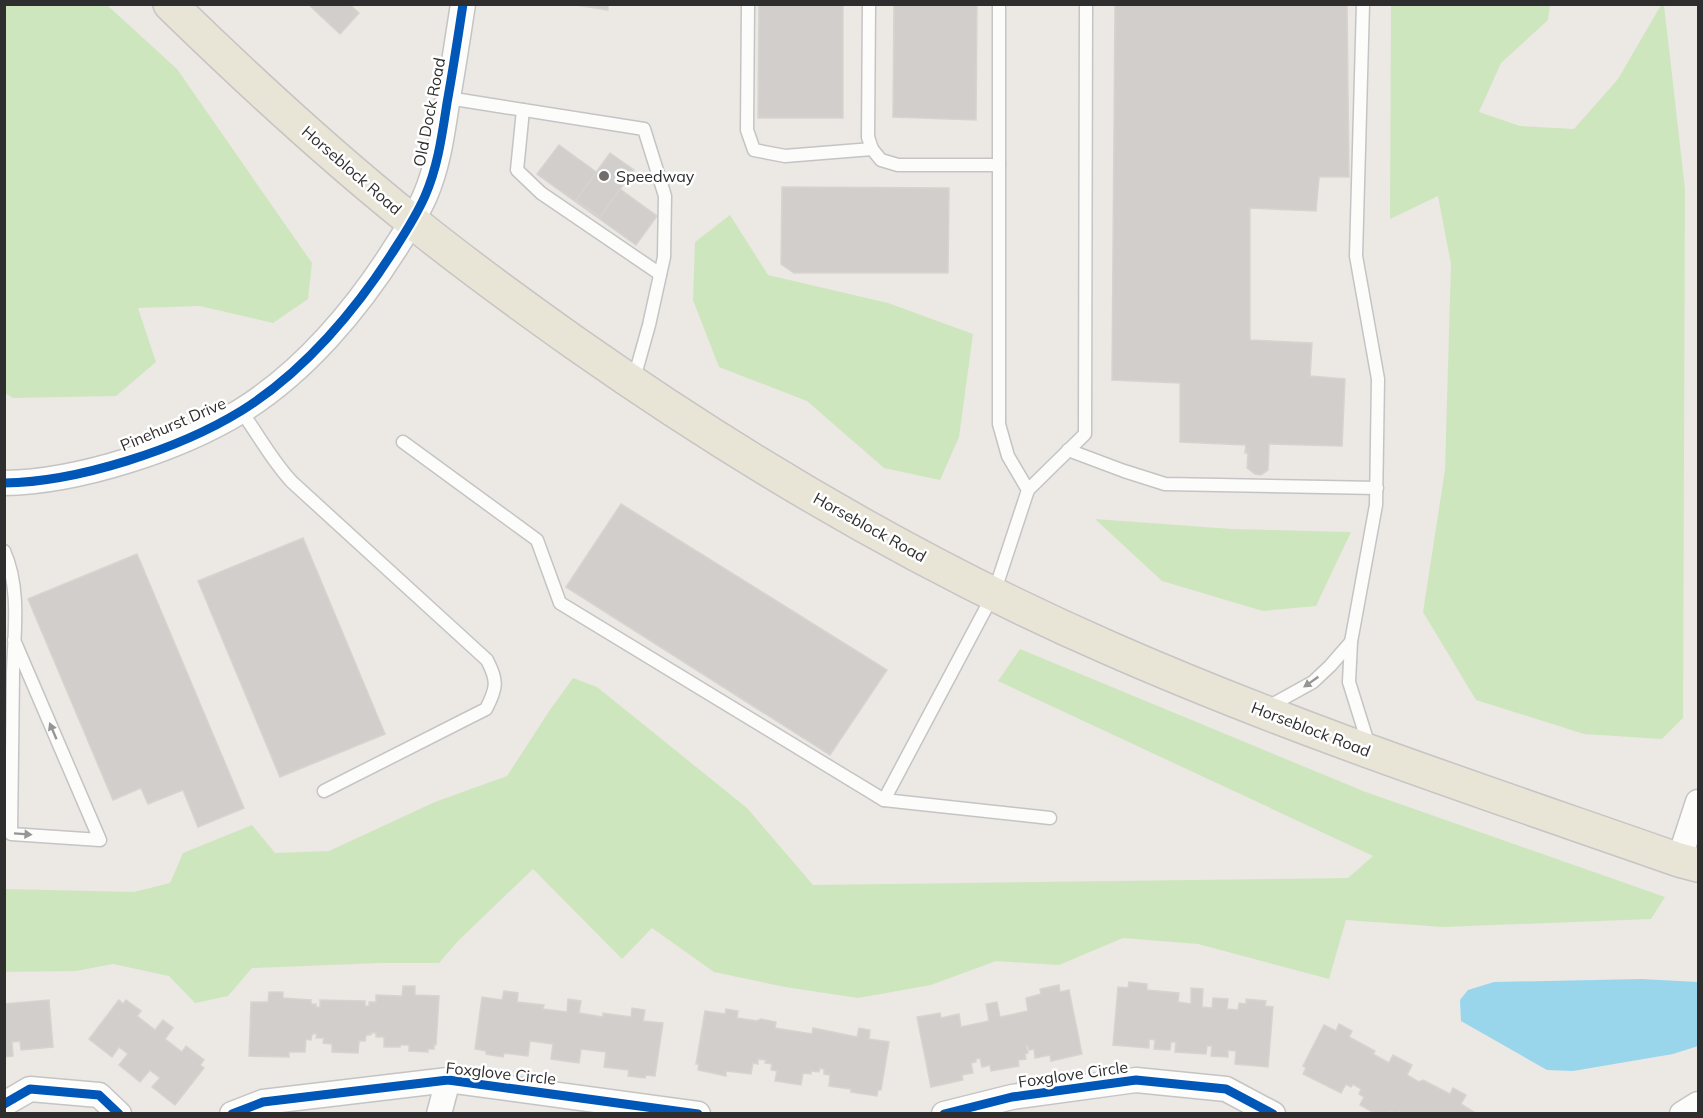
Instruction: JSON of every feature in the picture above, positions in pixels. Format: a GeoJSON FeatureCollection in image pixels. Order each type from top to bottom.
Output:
{"type":"FeatureCollection","features":[{"type":"Feature","properties":{"kind":"main road","name":"Horseblock Road"},"geometry":{"type":"LineString","coordinates":[[170,4],[272,101],[412,222],[551,326],[632,383],[749,458],[913,553],[1107,647],[1262,710],[1370,751],[1692,865]]}},
{"type":"Feature","properties":{"kind":"street","name":"Old Dock Road"},"geometry":{"type":"LineString","coordinates":[[412,222],[425,196],[439,153],[463,4]]}},
{"type":"Feature","properties":{"kind":"street","name":"Pinehurst Drive"},"geometry":{"type":"LineString","coordinates":[[4,483],[50,479],[127,461],[209,428],[241,411],[276,386],[333,331],[380,272],[412,222]]}},
{"type":"Feature","properties":{"kind":"street"},"geometry":{"type":"LineString","coordinates":[[1692,865],[1698,802]]}},
{"type":"Feature","properties":{"kind":"street","name":"Foxglove Circle"},"geometry":{"type":"LineString","coordinates":[[439,1113],[448,1080]]}},
{"type":"Feature","properties":{"kind":"street","name":"Foxglove Circle"},"geometry":{"type":"LineString","coordinates":[[232,1113],[448,1080],[698,1113]]}},
{"type":"Feature","properties":{"kind":"street","name":"Foxglove Circle"},"geometry":{"type":"LineString","coordinates":[[944,1113],[1012,1097],[1136,1080],[1226,1089],[1273,1113]]}},
{"type":"Feature","properties":{"kind":"street"},"geometry":{"type":"LineString","coordinates":[[4,1104],[30,1089],[53,1090],[99,1095],[119,1113]]}},
{"type":"Feature","properties":{"kind":"street"},"geometry":{"type":"LineString","coordinates":[[1682,1113],[1698,1104]]}},
{"type":"Feature","properties":{"kind":"lane"},"geometry":{"type":"LineString","coordinates":[[748,4],[747,130],[754,150],[785,156],[872,149]]}},
{"type":"Feature","properties":{"kind":"lane"},"geometry":{"type":"LineString","coordinates":[[869,4],[868,136],[872,149],[880,160],[898,165],[999,165]]}},
{"type":"Feature","properties":{"kind":"lane"},"geometry":{"type":"LineString","coordinates":[[999,4],[999,424],[1008,456],[1028,490]]}},
{"type":"Feature","properties":{"kind":"lane"},"geometry":{"type":"LineString","coordinates":[[884,800],[994,594],[1028,490],[1086,434],[1086,4]]}},
{"type":"Feature","properties":{"kind":"lane"},"geometry":{"type":"LineString","coordinates":[[1364,4],[1356,256],[1378,380],[1377,488],[1376,505],[1351,642],[1349,681],[1370,751]]}},
{"type":"Feature","properties":{"kind":"lane"},"geometry":{"type":"LineString","coordinates":[[448,98],[644,129],[665,196],[664,257],[649,325],[632,383]]}},
{"type":"Feature","properties":{"kind":"lane"},"geometry":{"type":"LineString","coordinates":[[523,110],[517,170],[541,193],[660,274]]}},
{"type":"Feature","properties":{"kind":"lane"},"geometry":{"type":"LineString","coordinates":[[241,411],[278,467],[292,482],[487,660],[495,677],[494,694],[486,709],[324,791]]}},
{"type":"Feature","properties":{"kind":"lane"},"geometry":{"type":"LineString","coordinates":[[403,442],[537,540],[560,603],[884,800],[1050,818]]}},
{"type":"Feature","properties":{"kind":"lane"},"geometry":{"type":"LineString","coordinates":[[1068,450],[1165,484],[1377,488]]}},
{"type":"Feature","properties":{"kind":"lane"},"geometry":{"type":"LineString","coordinates":[[4,551],[10,564],[15,594],[14,640],[11,834],[100,840],[14,640]]}},
{"type":"Feature","properties":{"kind":"lane"},"geometry":{"type":"LineString","coordinates":[[1262,710],[1313,682],[1351,642]]}},
{"type":"Feature","properties":{"kind":"green space"},"geometry":{"type":"Polygon","coordinates":[[[5,4],[107,5],[177,69],[312,263],[308,299],[273,323],[200,306],[138,308],[156,362],[116,396],[13,398],[5,393],[5,4]]]}},
{"type":"Feature","properties":{"kind":"green space"},"geometry":{"type":"Polygon","coordinates":[[[1391,5],[1550,5],[1548,20],[1501,63],[1479,112],[1520,126],[1574,129],[1618,79],[1661,5],[1664,5],[1685,189],[1683,718],[1662,739],[1584,734],[1476,700],[1423,612],[1445,470],[1451,264],[1438,196],[1390,219],[1391,5]]]}},
{"type":"Feature","properties":{"kind":"green space"},"geometry":{"type":"Polygon","coordinates":[[[730,215],[768,275],[888,303],[973,334],[959,437],[940,480],[884,468],[807,401],[719,367],[693,300],[695,242],[730,215]]]}},
{"type":"Feature","properties":{"kind":"green space"},"geometry":{"type":"Polygon","coordinates":[[[1095,519],[1232,529],[1351,532],[1316,606],[1263,611],[1162,581],[1095,519]]]}},
{"type":"Feature","properties":{"kind":"green space"},"geometry":{"type":"Polygon","coordinates":[[[1020,649],[1363,791],[1665,897],[1651,919],[1443,927],[1346,920],[1329,979],[1198,944],[1123,938],[1059,965],[996,961],[931,985],[858,998],[785,987],[714,972],[652,928],[622,959],[533,869],[458,941],[439,963],[252,968],[228,996],[195,1003],[169,976],[113,964],[76,971],[5,972],[5,889],[134,892],[170,883],[183,853],[252,825],[275,853],[329,851],[435,802],[507,776],[573,678],[597,687],[747,808],[813,885],[1348,878],[1373,856],[998,681],[1020,649]]]}},
{"type":"Feature","properties":{"kind":"water"},"geometry":{"type":"Polygon","coordinates":[[[1641,979],[1698,982],[1698,1046],[1673,1054],[1573,1071],[1547,1070],[1461,1021],[1460,1000],[1468,990],[1494,982],[1641,979]]]}},
{"type":"Feature","properties":{"kind":"building"},"geometry":{"type":"Polygon","coordinates":[[[308,4],[349,4],[359,13],[340,34],[308,4]]]}},
{"type":"Feature","properties":{"kind":"building"},"geometry":{"type":"Polygon","coordinates":[[[570,4],[608,4],[608,10],[570,4]]]}},
{"type":"Feature","properties":{"kind":"building"},"geometry":{"type":"Polygon","coordinates":[[[759,4],[843,4],[843,118],[758,118],[759,4]]]}},
{"type":"Feature","properties":{"kind":"building"},"geometry":{"type":"Polygon","coordinates":[[[894,4],[977,4],[976,120],[893,117],[894,4]]]}},
{"type":"Feature","properties":{"kind":"building"},"geometry":{"type":"Polygon","coordinates":[[[1115,4],[1347,4],[1349,177],[1319,177],[1316,211],[1250,208],[1250,340],[1312,343],[1310,376],[1345,379],[1342,446],[1269,444],[1268,470],[1261,475],[1255,474],[1247,468],[1246,445],[1180,442],[1180,383],[1112,380],[1115,4]]]}},
{"type":"Feature","properties":{"kind":"building"},"geometry":{"type":"Polygon","coordinates":[[[559,145],[657,216],[636,245],[537,174],[559,145]]]}},
{"type":"Feature","properties":{"kind":"building"},"geometry":{"type":"Polygon","coordinates":[[[610,153],[634,170],[600,217],[576,200],[610,153]]]}},
{"type":"Feature","properties":{"kind":"building"},"geometry":{"type":"Polygon","coordinates":[[[782,187],[949,188],[948,273],[794,273],[781,264],[782,187]]]}},
{"type":"Feature","properties":{"kind":"building"},"geometry":{"type":"Polygon","coordinates":[[[621,504],[887,670],[830,755],[566,587],[621,504]]]}},
{"type":"Feature","properties":{"kind":"building"},"geometry":{"type":"Polygon","coordinates":[[[303,538],[385,734],[280,777],[198,581],[303,538]]]}},
{"type":"Feature","properties":{"kind":"building"},"geometry":{"type":"Polygon","coordinates":[[[137,554],[244,808],[198,827],[183,790],[148,804],[141,788],[113,800],[28,599],[137,554]]]}},
{"type":"Feature","properties":{"kind":"building"},"geometry":{"type":"Polygon","coordinates":[[[1129,982],[1147,984],[1147,990],[1179,993],[1178,1002],[1191,1004],[1191,988],[1203,989],[1202,1007],[1212,1008],[1213,998],[1228,999],[1227,1009],[1238,1010],[1239,1003],[1246,1004],[1246,999],[1266,1001],[1265,1006],[1273,1007],[1268,1067],[1235,1064],[1236,1051],[1228,1050],[1228,1057],[1211,1056],[1212,1046],[1207,1046],[1206,1054],[1175,1052],[1176,1042],[1171,1042],[1170,1050],[1154,1049],[1155,1040],[1149,1039],[1149,1048],[1113,1045],[1118,987],[1128,988],[1129,982]]]}},
{"type":"Feature","properties":{"kind":"building"},"geometry":{"type":"Polygon","coordinates":[[[1059,985],[1060,992],[1069,990],[1082,1054],[1051,1061],[1050,1055],[1035,1058],[1034,1049],[1029,1050],[1026,1046],[1028,1053],[1025,1054],[1026,1059],[1018,1060],[1019,1066],[991,1071],[990,1065],[982,1067],[980,1058],[971,1063],[973,1073],[962,1075],[963,1080],[931,1087],[917,1017],[940,1013],[941,1018],[959,1014],[961,1027],[989,1021],[986,1004],[997,1002],[1000,1017],[1028,1011],[1026,998],[1041,994],[1040,989],[1059,985]]]}},
{"type":"Feature","properties":{"kind":"building"},"geometry":{"type":"Polygon","coordinates":[[[403,986],[415,986],[415,995],[439,996],[436,1045],[434,1049],[428,1049],[428,1052],[409,1051],[409,1045],[384,1047],[384,1037],[376,1037],[376,1033],[371,1033],[371,1035],[366,1035],[365,1041],[359,1041],[358,1053],[332,1052],[332,1044],[323,1043],[324,1038],[316,1038],[317,1034],[312,1034],[311,1040],[306,1039],[305,1052],[289,1052],[289,1057],[249,1056],[251,1002],[268,1002],[269,992],[283,992],[283,998],[311,1000],[311,1004],[316,1004],[316,1007],[320,1007],[320,1000],[365,1001],[365,1006],[369,1006],[369,1002],[376,1002],[376,995],[402,996],[403,986]]]}},
{"type":"Feature","properties":{"kind":"building"},"geometry":{"type":"Polygon","coordinates":[[[504,991],[518,993],[517,1002],[544,1005],[543,1009],[567,1012],[568,999],[581,1001],[579,1013],[603,1017],[603,1013],[631,1017],[632,1008],[645,1010],[643,1021],[663,1023],[655,1076],[646,1075],[645,1078],[628,1076],[629,1070],[604,1067],[606,1052],[581,1049],[579,1063],[551,1059],[553,1044],[530,1041],[528,1056],[504,1053],[503,1057],[475,1049],[482,997],[502,1000],[504,991]]]}},
{"type":"Feature","properties":{"kind":"building"},"geometry":{"type":"Polygon","coordinates":[[[49,1000],[53,1047],[21,1050],[20,1041],[12,1042],[13,1056],[4,1057],[4,1004],[49,1000]]]}},
{"type":"Feature","properties":{"kind":"building"},"geometry":{"type":"Polygon","coordinates":[[[119,1000],[123,1004],[126,1000],[141,1011],[137,1016],[155,1030],[163,1020],[173,1028],[165,1039],[182,1052],[186,1046],[204,1060],[200,1065],[204,1068],[175,1105],[152,1087],[160,1078],[150,1070],[140,1082],[119,1065],[128,1054],[119,1047],[112,1057],[89,1039],[119,1000]]]}},
{"type":"Feature","properties":{"kind":"building"},"geometry":{"type":"Polygon","coordinates":[[[726,1009],[738,1011],[737,1018],[776,1022],[775,1028],[812,1034],[813,1028],[857,1037],[859,1028],[870,1030],[869,1039],[889,1042],[881,1090],[878,1090],[877,1096],[829,1086],[830,1075],[824,1074],[824,1069],[820,1068],[819,1072],[803,1073],[801,1085],[775,1081],[777,1071],[771,1070],[772,1064],[758,1059],[758,1064],[753,1063],[751,1074],[726,1071],[726,1076],[698,1070],[699,1064],[696,1064],[705,1011],[725,1014],[726,1009]]]}},
{"type":"Feature","properties":{"kind":"building"},"geometry":{"type":"Polygon","coordinates":[[[1339,1024],[1352,1031],[1349,1037],[1375,1051],[1373,1054],[1389,1063],[1393,1055],[1412,1065],[1407,1075],[1419,1082],[1423,1080],[1450,1094],[1453,1088],[1466,1095],[1461,1104],[1477,1114],[1403,1114],[1398,1111],[1397,1114],[1390,1111],[1388,1114],[1376,1114],[1360,1105],[1364,1097],[1359,1094],[1361,1089],[1353,1084],[1351,1087],[1346,1084],[1341,1093],[1303,1074],[1306,1068],[1303,1066],[1324,1025],[1336,1031],[1339,1024]]]}},
{"type":"Feature","properties":{"kind":"cycle path"},"geometry":{"type":"LineString","coordinates":[[4,483],[64,477],[95,470],[127,461],[188,438],[241,411],[264,395],[286,378],[328,338],[381,270],[425,196],[439,150],[463,4]]}},
{"type":"Feature","properties":{"kind":"cycle path"},"geometry":{"type":"LineString","coordinates":[[232,1114],[263,1102],[448,1080],[698,1114]]}},
{"type":"Feature","properties":{"kind":"cycle path"},"geometry":{"type":"LineString","coordinates":[[944,1114],[1012,1097],[1136,1080],[1226,1089],[1273,1114]]}},
{"type":"Feature","properties":{"kind":"cycle path"},"geometry":{"type":"LineString","coordinates":[[4,1104],[30,1089],[99,1095],[119,1114]]}},
{"type":"Feature","properties":{"kind":"place","name":"Speedway"},"geometry":{"type":"Point","coordinates":[604,176]}}]}
